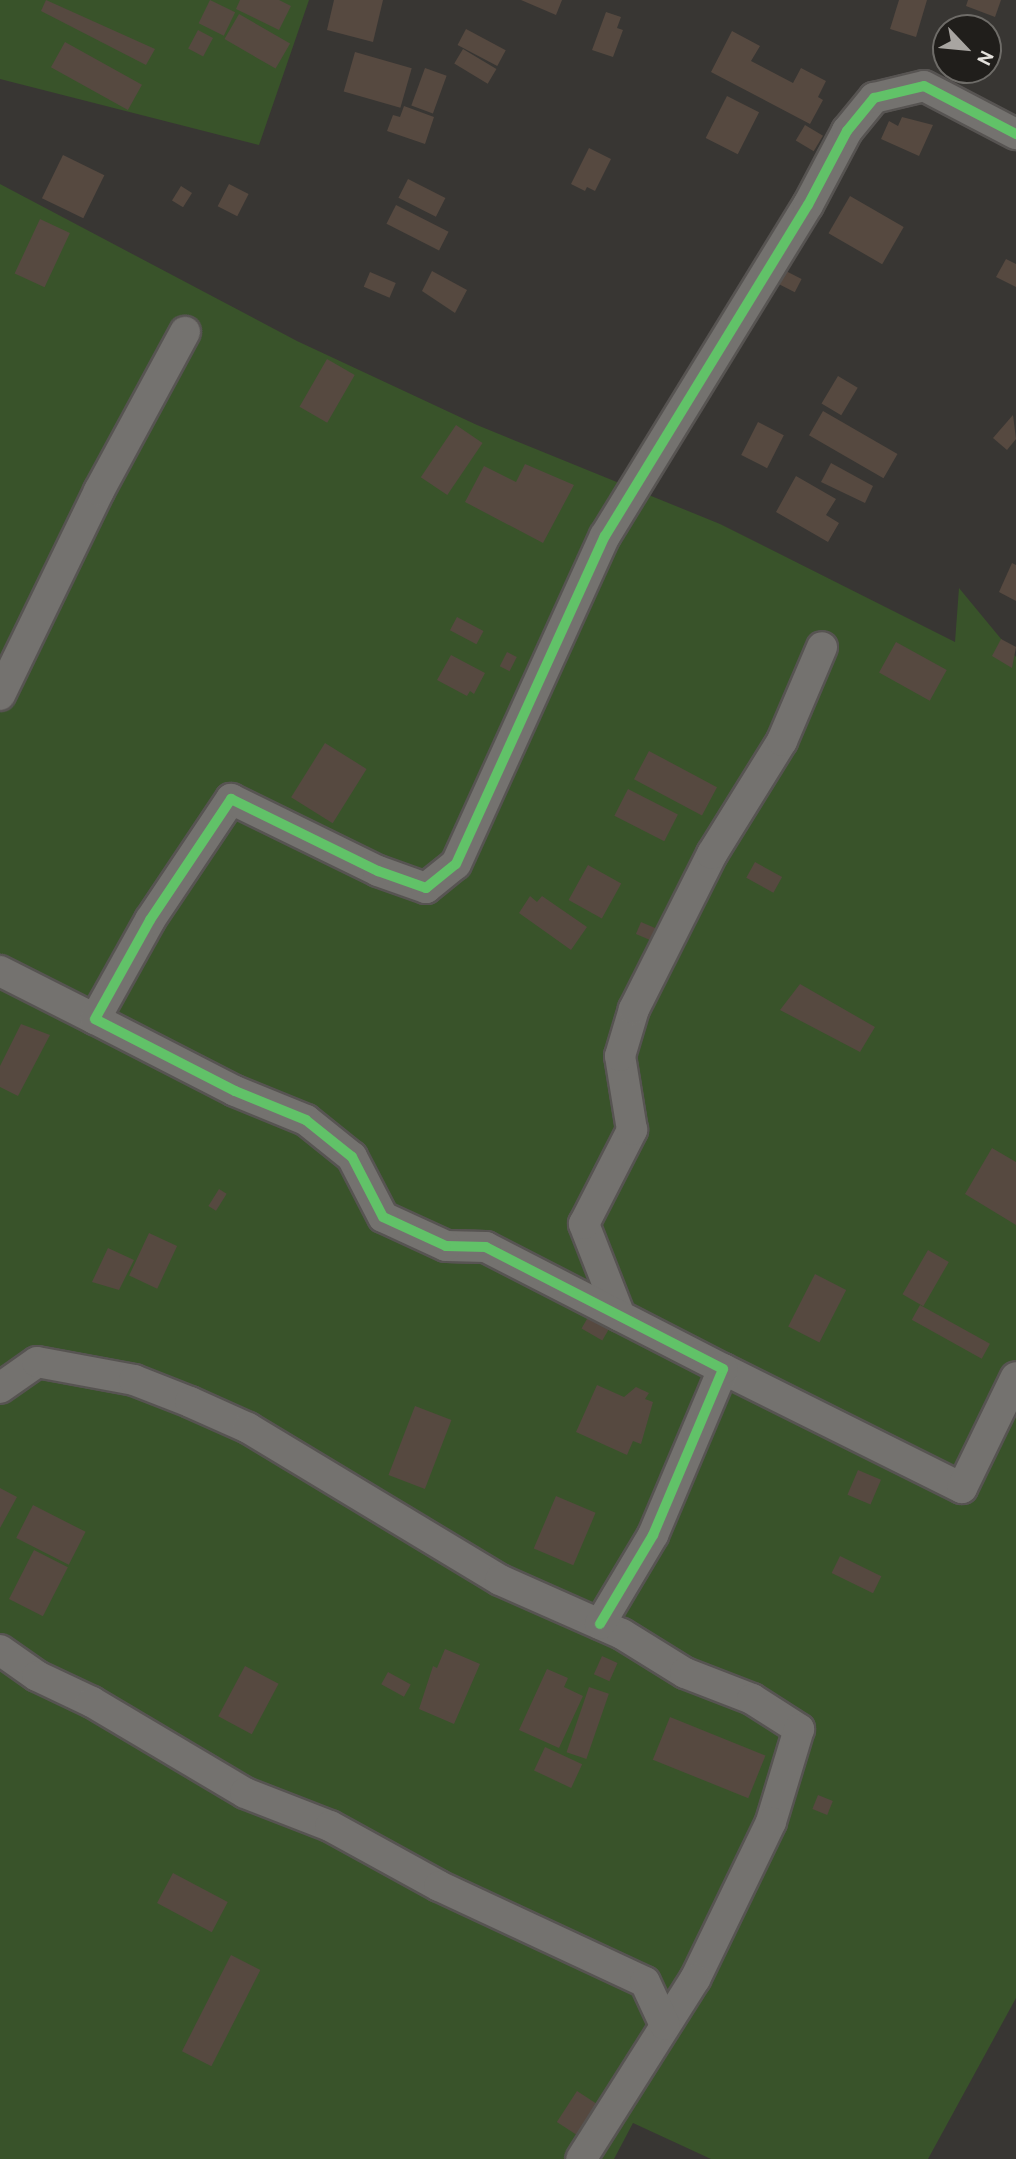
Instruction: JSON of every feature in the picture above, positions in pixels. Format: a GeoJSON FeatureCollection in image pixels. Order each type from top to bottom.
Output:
{"type":"FeatureCollection","features":[{"type":"Feature","properties":{"kind":"street"},"geometry":{"type":"LineString","coordinates":[[95,1019],[150,920],[231,799],[378,871],[426,888],[456,864],[605,536],[808,205],[847,131],[874,97],[924,86],[1016,134]]}},
{"type":"Feature","properties":{"kind":"street"},"geometry":{"type":"LineString","coordinates":[[0,695],[99,491],[185,332]]}},
{"type":"Feature","properties":{"kind":"street"},"geometry":{"type":"LineString","coordinates":[[621,1316],[584,1224],[632,1130],[620,1056],[634,1009],[712,854],[782,741],[822,647]]}},
{"type":"Feature","properties":{"kind":"street"},"geometry":{"type":"LineString","coordinates":[[0,971],[235,1091],[306,1120],[352,1157],[383,1217],[446,1247],[486,1247],[962,1488],[1016,1377]]}},
{"type":"Feature","properties":{"kind":"street"},"geometry":{"type":"LineString","coordinates":[[0,1388],[37,1362],[145,1384],[248,1428],[500,1580],[600,1624],[685,1673],[752,1699],[799,1729],[771,1822],[695,1979],[582,2159]]}},
{"type":"Feature","properties":{"kind":"street"},"geometry":{"type":"LineString","coordinates":[[600,1624],[653,1535],[723,1369]]}},
{"type":"Feature","properties":{"kind":"street"},"geometry":{"type":"LineString","coordinates":[[0,1650],[37,1676],[92,1702],[245,1793],[330,1826],[439,1886],[645,1982],[665,2025]]}},
{"type":"Feature","properties":{"kind":"green space"},"geometry":{"type":"Polygon","coordinates":[[[0,0],[309,0],[259,145],[0,79],[0,0]]]}},
{"type":"Feature","properties":{"kind":"green space"},"geometry":{"type":"Polygon","coordinates":[[[0,184],[297,341],[477,425],[720,524],[955,642],[959,588],[1016,657],[1016,1998],[928,2159],[711,2159],[633,2123],[614,2159],[0,2159],[0,184]]]}},
{"type":"Feature","properties":{"kind":"building"},"geometry":{"type":"Polygon","coordinates":[[[46,0],[155,49],[146,65],[41,11],[46,0]]]}},
{"type":"Feature","properties":{"kind":"building"},"geometry":{"type":"Polygon","coordinates":[[[210,0],[235,12],[224,36],[199,23],[210,0]]]}},
{"type":"Feature","properties":{"kind":"building"},"geometry":{"type":"Polygon","coordinates":[[[240,0],[279,0],[291,6],[279,30],[236,9],[240,0]]]}},
{"type":"Feature","properties":{"kind":"building"},"geometry":{"type":"Polygon","coordinates":[[[334,0],[383,0],[373,42],[327,30],[334,0]]]}},
{"type":"Feature","properties":{"kind":"building"},"geometry":{"type":"Polygon","coordinates":[[[521,0],[562,0],[556,15],[521,0]]]}},
{"type":"Feature","properties":{"kind":"building"},"geometry":{"type":"Polygon","coordinates":[[[899,0],[927,0],[916,37],[890,29],[899,0]]]}},
{"type":"Feature","properties":{"kind":"building"},"geometry":{"type":"Polygon","coordinates":[[[968,0],[1001,0],[996,14],[987,14],[966,6],[968,0]]]}},
{"type":"Feature","properties":{"kind":"building"},"geometry":{"type":"Polygon","coordinates":[[[606,12],[621,17],[617,28],[623,30],[613,57],[592,50],[606,12]]]}},
{"type":"Feature","properties":{"kind":"building"},"geometry":{"type":"Polygon","coordinates":[[[239,14],[290,43],[276,69],[224,39],[239,14]]]}},
{"type":"Feature","properties":{"kind":"building"},"geometry":{"type":"Polygon","coordinates":[[[466,29],[506,50],[497,66],[458,45],[466,29]]]}},
{"type":"Feature","properties":{"kind":"building"},"geometry":{"type":"Polygon","coordinates":[[[198,30],[213,38],[203,57],[188,49],[198,30]]]}},
{"type":"Feature","properties":{"kind":"building"},"geometry":{"type":"Polygon","coordinates":[[[732,31],[760,46],[751,61],[793,83],[801,68],[826,81],[818,97],[823,100],[810,124],[711,72],[732,31]]]}},
{"type":"Feature","properties":{"kind":"building"},"geometry":{"type":"Polygon","coordinates":[[[65,42],[142,85],[128,110],[51,67],[65,42]]]}},
{"type":"Feature","properties":{"kind":"building"},"geometry":{"type":"Polygon","coordinates":[[[463,49],[496,69],[488,84],[454,64],[463,49]]]}},
{"type":"Feature","properties":{"kind":"building"},"geometry":{"type":"Polygon","coordinates":[[[355,52],[412,68],[400,108],[344,91],[355,52]]]}},
{"type":"Feature","properties":{"kind":"building"},"geometry":{"type":"Polygon","coordinates":[[[425,68],[447,76],[433,113],[411,106],[425,68]]]}},
{"type":"Feature","properties":{"kind":"building"},"geometry":{"type":"Polygon","coordinates":[[[727,96],[759,112],[738,154],[706,138],[727,96]]]}},
{"type":"Feature","properties":{"kind":"building"},"geometry":{"type":"Polygon","coordinates":[[[404,106],[434,117],[425,144],[387,131],[393,115],[400,117],[404,106]]]}},
{"type":"Feature","properties":{"kind":"building"},"geometry":{"type":"Polygon","coordinates":[[[902,117],[933,125],[919,156],[881,139],[889,121],[898,126],[902,117]]]}},
{"type":"Feature","properties":{"kind":"building"},"geometry":{"type":"Polygon","coordinates":[[[805,125],[823,136],[814,151],[796,140],[805,125]]]}},
{"type":"Feature","properties":{"kind":"building"},"geometry":{"type":"Polygon","coordinates":[[[589,148],[611,159],[595,191],[587,187],[585,191],[571,184],[589,148]]]}},
{"type":"Feature","properties":{"kind":"building"},"geometry":{"type":"Polygon","coordinates":[[[63,155],[104,175],[83,218],[42,198],[63,155]]]}},
{"type":"Feature","properties":{"kind":"building"},"geometry":{"type":"Polygon","coordinates":[[[408,179],[445,198],[436,217],[398,198],[408,179]]]}},
{"type":"Feature","properties":{"kind":"building"},"geometry":{"type":"Polygon","coordinates":[[[229,184],[249,194],[237,216],[218,206],[229,184]]]}},
{"type":"Feature","properties":{"kind":"building"},"geometry":{"type":"Polygon","coordinates":[[[181,186],[192,193],[183,207],[172,200],[181,186]]]}},
{"type":"Feature","properties":{"kind":"building"},"geometry":{"type":"Polygon","coordinates":[[[850,196],[904,227],[882,264],[828,233],[850,196]]]}},
{"type":"Feature","properties":{"kind":"building"},"geometry":{"type":"Polygon","coordinates":[[[396,205],[449,232],[439,250],[386,224],[396,205]]]}},
{"type":"Feature","properties":{"kind":"building"},"geometry":{"type":"Polygon","coordinates":[[[40,219],[70,233],[45,287],[15,273],[40,219]]]}},
{"type":"Feature","properties":{"kind":"building"},"geometry":{"type":"Polygon","coordinates":[[[1006,259],[1016,264],[1016,287],[996,277],[1006,259]]]}},
{"type":"Feature","properties":{"kind":"building"},"geometry":{"type":"Polygon","coordinates":[[[782,269],[802,279],[795,292],[775,282],[782,269]]]}},
{"type":"Feature","properties":{"kind":"building"},"geometry":{"type":"Polygon","coordinates":[[[432,271],[467,290],[455,313],[422,291],[432,271]]]}},
{"type":"Feature","properties":{"kind":"building"},"geometry":{"type":"Polygon","coordinates":[[[370,272],[396,283],[390,298],[364,287],[370,272]]]}},
{"type":"Feature","properties":{"kind":"building"},"geometry":{"type":"Polygon","coordinates":[[[327,359],[355,375],[327,423],[300,407],[327,359]]]}},
{"type":"Feature","properties":{"kind":"building"},"geometry":{"type":"Polygon","coordinates":[[[838,376],[858,388],[841,415],[822,403],[838,376]]]}},
{"type":"Feature","properties":{"kind":"building"},"geometry":{"type":"Polygon","coordinates":[[[823,411],[897,454],[883,478],[809,435],[823,411]]]}},
{"type":"Feature","properties":{"kind":"building"},"geometry":{"type":"Polygon","coordinates":[[[1013,415],[1016,439],[1007,450],[993,438],[1013,415]]]}},
{"type":"Feature","properties":{"kind":"building"},"geometry":{"type":"Polygon","coordinates":[[[758,422],[784,435],[767,468],[741,455],[758,422]]]}},
{"type":"Feature","properties":{"kind":"building"},"geometry":{"type":"Polygon","coordinates":[[[456,425],[483,443],[447,495],[421,477],[456,425]]]}},
{"type":"Feature","properties":{"kind":"building"},"geometry":{"type":"Polygon","coordinates":[[[831,463],[873,486],[865,503],[821,482],[831,463]]]}},
{"type":"Feature","properties":{"kind":"building"},"geometry":{"type":"Polygon","coordinates":[[[525,464],[574,485],[543,543],[465,502],[484,466],[516,482],[525,464]]]}},
{"type":"Feature","properties":{"kind":"building"},"geometry":{"type":"Polygon","coordinates":[[[796,476],[836,499],[826,515],[839,523],[828,542],[776,512],[796,476]]]}},
{"type":"Feature","properties":{"kind":"building"},"geometry":{"type":"Polygon","coordinates":[[[1012,563],[1016,565],[1016,601],[999,592],[1012,563]]]}},
{"type":"Feature","properties":{"kind":"building"},"geometry":{"type":"Polygon","coordinates":[[[457,617],[483,631],[476,644],[450,630],[457,617]]]}},
{"type":"Feature","properties":{"kind":"building"},"geometry":{"type":"Polygon","coordinates":[[[1001,639],[1016,647],[1012,668],[992,656],[1001,639]]]}},
{"type":"Feature","properties":{"kind":"building"},"geometry":{"type":"Polygon","coordinates":[[[896,642],[947,670],[930,701],[879,673],[896,642]]]}},
{"type":"Feature","properties":{"kind":"building"},"geometry":{"type":"Polygon","coordinates":[[[507,652],[517,657],[510,671],[500,666],[507,652]]]}},
{"type":"Feature","properties":{"kind":"building"},"geometry":{"type":"Polygon","coordinates":[[[451,655],[485,673],[474,694],[470,691],[467,696],[437,680],[451,655]]]}},
{"type":"Feature","properties":{"kind":"building"},"geometry":{"type":"Polygon","coordinates":[[[325,743],[367,769],[333,823],[291,797],[325,743]]]}},
{"type":"Feature","properties":{"kind":"building"},"geometry":{"type":"Polygon","coordinates":[[[649,751],[717,787],[702,815],[634,779],[649,751]]]}},
{"type":"Feature","properties":{"kind":"building"},"geometry":{"type":"Polygon","coordinates":[[[628,789],[678,814],[664,841],[614,816],[628,789]]]}},
{"type":"Feature","properties":{"kind":"building"},"geometry":{"type":"Polygon","coordinates":[[[755,862],[782,877],[773,893],[746,878],[755,862]]]}},
{"type":"Feature","properties":{"kind":"building"},"geometry":{"type":"Polygon","coordinates":[[[588,865],[621,883],[602,918],[569,900],[588,865]]]}},
{"type":"Feature","properties":{"kind":"building"},"geometry":{"type":"Polygon","coordinates":[[[530,896],[537,902],[542,896],[587,927],[571,950],[519,913],[530,896]]]}},
{"type":"Feature","properties":{"kind":"building"},"geometry":{"type":"Polygon","coordinates":[[[641,922],[660,930],[655,942],[636,934],[641,922]]]}},
{"type":"Feature","properties":{"kind":"building"},"geometry":{"type":"Polygon","coordinates":[[[800,984],[875,1027],[860,1052],[780,1010],[800,984]]]}},
{"type":"Feature","properties":{"kind":"building"},"geometry":{"type":"Polygon","coordinates":[[[21,1024],[50,1035],[18,1096],[0,1087],[0,1066],[21,1024]]]}},
{"type":"Feature","properties":{"kind":"building"},"geometry":{"type":"Polygon","coordinates":[[[992,1148],[1016,1162],[1016,1225],[965,1194],[992,1148]]]}},
{"type":"Feature","properties":{"kind":"building"},"geometry":{"type":"Polygon","coordinates":[[[219,1189],[227,1194],[216,1211],[208,1206],[219,1189]]]}},
{"type":"Feature","properties":{"kind":"building"},"geometry":{"type":"Polygon","coordinates":[[[149,1233],[177,1246],[157,1289],[129,1276],[149,1233]]]}},
{"type":"Feature","properties":{"kind":"building"},"geometry":{"type":"Polygon","coordinates":[[[108,1248],[134,1260],[119,1290],[92,1282],[108,1248]]]}},
{"type":"Feature","properties":{"kind":"building"},"geometry":{"type":"Polygon","coordinates":[[[928,1250],[949,1262],[923,1306],[902,1294],[928,1250]]]}},
{"type":"Feature","properties":{"kind":"building"},"geometry":{"type":"Polygon","coordinates":[[[815,1274],[846,1290],[819,1342],[788,1327],[815,1274]]]}},
{"type":"Feature","properties":{"kind":"building"},"geometry":{"type":"Polygon","coordinates":[[[920,1305],[990,1344],[982,1359],[912,1320],[920,1305]]]}},
{"type":"Feature","properties":{"kind":"building"},"geometry":{"type":"Polygon","coordinates":[[[591,1312],[612,1324],[602,1340],[582,1328],[591,1312]]]}},
{"type":"Feature","properties":{"kind":"building"},"geometry":{"type":"Polygon","coordinates":[[[597,1385],[624,1397],[636,1387],[649,1393],[645,1399],[653,1402],[641,1444],[633,1441],[627,1455],[576,1432],[597,1385]]]}},
{"type":"Feature","properties":{"kind":"building"},"geometry":{"type":"Polygon","coordinates":[[[415,1406],[451,1420],[425,1489],[388,1475],[415,1406]]]}},
{"type":"Feature","properties":{"kind":"building"},"geometry":{"type":"Polygon","coordinates":[[[858,1470],[881,1480],[870,1505],[847,1495],[858,1470]]]}},
{"type":"Feature","properties":{"kind":"building"},"geometry":{"type":"Polygon","coordinates":[[[0,1488],[17,1497],[0,1528],[0,1488]]]}},
{"type":"Feature","properties":{"kind":"building"},"geometry":{"type":"Polygon","coordinates":[[[556,1496],[596,1513],[573,1565],[534,1548],[556,1496]]]}},
{"type":"Feature","properties":{"kind":"building"},"geometry":{"type":"Polygon","coordinates":[[[33,1505],[86,1532],[69,1565],[16,1538],[33,1505]]]}},
{"type":"Feature","properties":{"kind":"building"},"geometry":{"type":"Polygon","coordinates":[[[34,1550],[68,1567],[43,1616],[9,1599],[34,1550]]]}},
{"type":"Feature","properties":{"kind":"building"},"geometry":{"type":"Polygon","coordinates":[[[840,1556],[881,1576],[873,1593],[832,1573],[840,1556]]]}},
{"type":"Feature","properties":{"kind":"building"},"geometry":{"type":"Polygon","coordinates":[[[445,1649],[480,1664],[454,1724],[419,1709],[433,1666],[437,1668],[445,1649]]]}},
{"type":"Feature","properties":{"kind":"building"},"geometry":{"type":"Polygon","coordinates":[[[602,1656],[618,1663],[609,1681],[594,1674],[602,1656]]]}},
{"type":"Feature","properties":{"kind":"building"},"geometry":{"type":"Polygon","coordinates":[[[245,1666],[279,1684],[252,1734],[218,1716],[245,1666]]]}},
{"type":"Feature","properties":{"kind":"building"},"geometry":{"type":"Polygon","coordinates":[[[547,1669],[568,1678],[564,1687],[583,1696],[559,1748],[519,1730],[547,1669]]]}},
{"type":"Feature","properties":{"kind":"building"},"geometry":{"type":"Polygon","coordinates":[[[388,1672],[411,1685],[404,1697],[381,1684],[388,1672]]]}},
{"type":"Feature","properties":{"kind":"building"},"geometry":{"type":"Polygon","coordinates":[[[589,1687],[609,1694],[586,1759],[567,1752],[589,1687]]]}},
{"type":"Feature","properties":{"kind":"building"},"geometry":{"type":"Polygon","coordinates":[[[670,1717],[765,1756],[748,1798],[653,1760],[670,1717]]]}},
{"type":"Feature","properties":{"kind":"building"},"geometry":{"type":"Polygon","coordinates":[[[545,1747],[582,1764],[571,1788],[534,1771],[545,1747]]]}},
{"type":"Feature","properties":{"kind":"building"},"geometry":{"type":"Polygon","coordinates":[[[818,1795],[833,1801],[827,1815],[812,1809],[818,1795]]]}},
{"type":"Feature","properties":{"kind":"building"},"geometry":{"type":"Polygon","coordinates":[[[173,1873],[228,1902],[212,1932],[157,1903],[173,1873]]]}},
{"type":"Feature","properties":{"kind":"building"},"geometry":{"type":"Polygon","coordinates":[[[231,1955],[260,1970],[211,2066],[182,2051],[231,1955]]]}},
{"type":"Feature","properties":{"kind":"building"},"geometry":{"type":"Polygon","coordinates":[[[577,2091],[605,2109],[585,2140],[557,2122],[577,2091]]]}},
{"type":"Feature","properties":{"kind":"cycle path"},"geometry":{"type":"LineString","coordinates":[[600,1624],[653,1535],[723,1369],[486,1247],[446,1246],[383,1217],[352,1157],[306,1120],[235,1091],[95,1019],[150,920],[231,799],[378,871],[426,888],[456,864],[605,536],[808,205],[847,131],[874,98],[924,86],[1016,134]]}}]}
